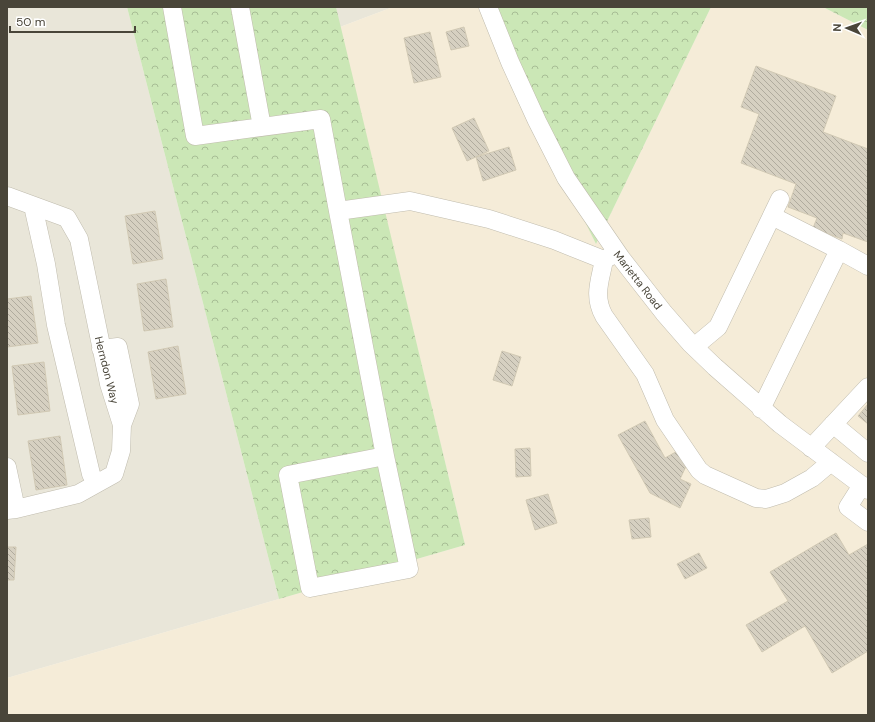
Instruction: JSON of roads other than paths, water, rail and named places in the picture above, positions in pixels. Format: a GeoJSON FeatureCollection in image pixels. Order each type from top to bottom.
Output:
{"type":"FeatureCollection","features":[{"type":"Feature","properties":{"kind":"street"},"geometry":{"type":"LineString","coordinates":[[172,7],[195,136],[321,119],[385,456],[409,569],[310,588],[288,474],[385,456]]}},
{"type":"Feature","properties":{"kind":"street"},"geometry":{"type":"LineString","coordinates":[[240,7],[262,127]]}},
{"type":"Feature","properties":{"kind":"street","name":"Marietta Road"},"geometry":{"type":"LineString","coordinates":[[488,7],[510,62],[537,121],[566,178],[610,256],[664,312],[694,347],[761,409],[865,488]]}},
{"type":"Feature","properties":{"kind":"street","name":"Herndon Way"},"geometry":{"type":"LineString","coordinates":[[7,196],[67,218],[79,239],[109,384],[122,425],[121,450],[114,474],[78,494],[12,509]]}},
{"type":"Feature","properties":{"kind":"street"},"geometry":{"type":"LineString","coordinates":[[694,347],[718,327],[780,199]]}},
{"type":"Feature","properties":{"kind":"street"},"geometry":{"type":"LineString","coordinates":[[338,211],[410,201],[489,219],[610,256],[598,290],[599,306],[604,316],[645,374],[665,420],[699,470],[705,475],[756,498],[766,499],[785,493],[812,478],[831,462]]}},
{"type":"Feature","properties":{"kind":"street"},"geometry":{"type":"LineString","coordinates":[[33,206],[68,378],[91,474],[96,484]]}},
{"type":"Feature","properties":{"kind":"street"},"geometry":{"type":"LineString","coordinates":[[772,216],[868,266]]}},
{"type":"Feature","properties":{"kind":"street"},"geometry":{"type":"LineString","coordinates":[[761,409],[839,250]]}},
{"type":"Feature","properties":{"kind":"street"},"geometry":{"type":"LineString","coordinates":[[811,448],[868,387]]}},
{"type":"Feature","properties":{"kind":"street"},"geometry":{"type":"LineString","coordinates":[[833,424],[868,453]]}},
{"type":"Feature","properties":{"kind":"street"},"geometry":{"type":"LineString","coordinates":[[7,467],[12,509]]}},
{"type":"Feature","properties":{"kind":"street"},"geometry":{"type":"LineString","coordinates":[[865,488],[848,507],[868,522]]}}]}
